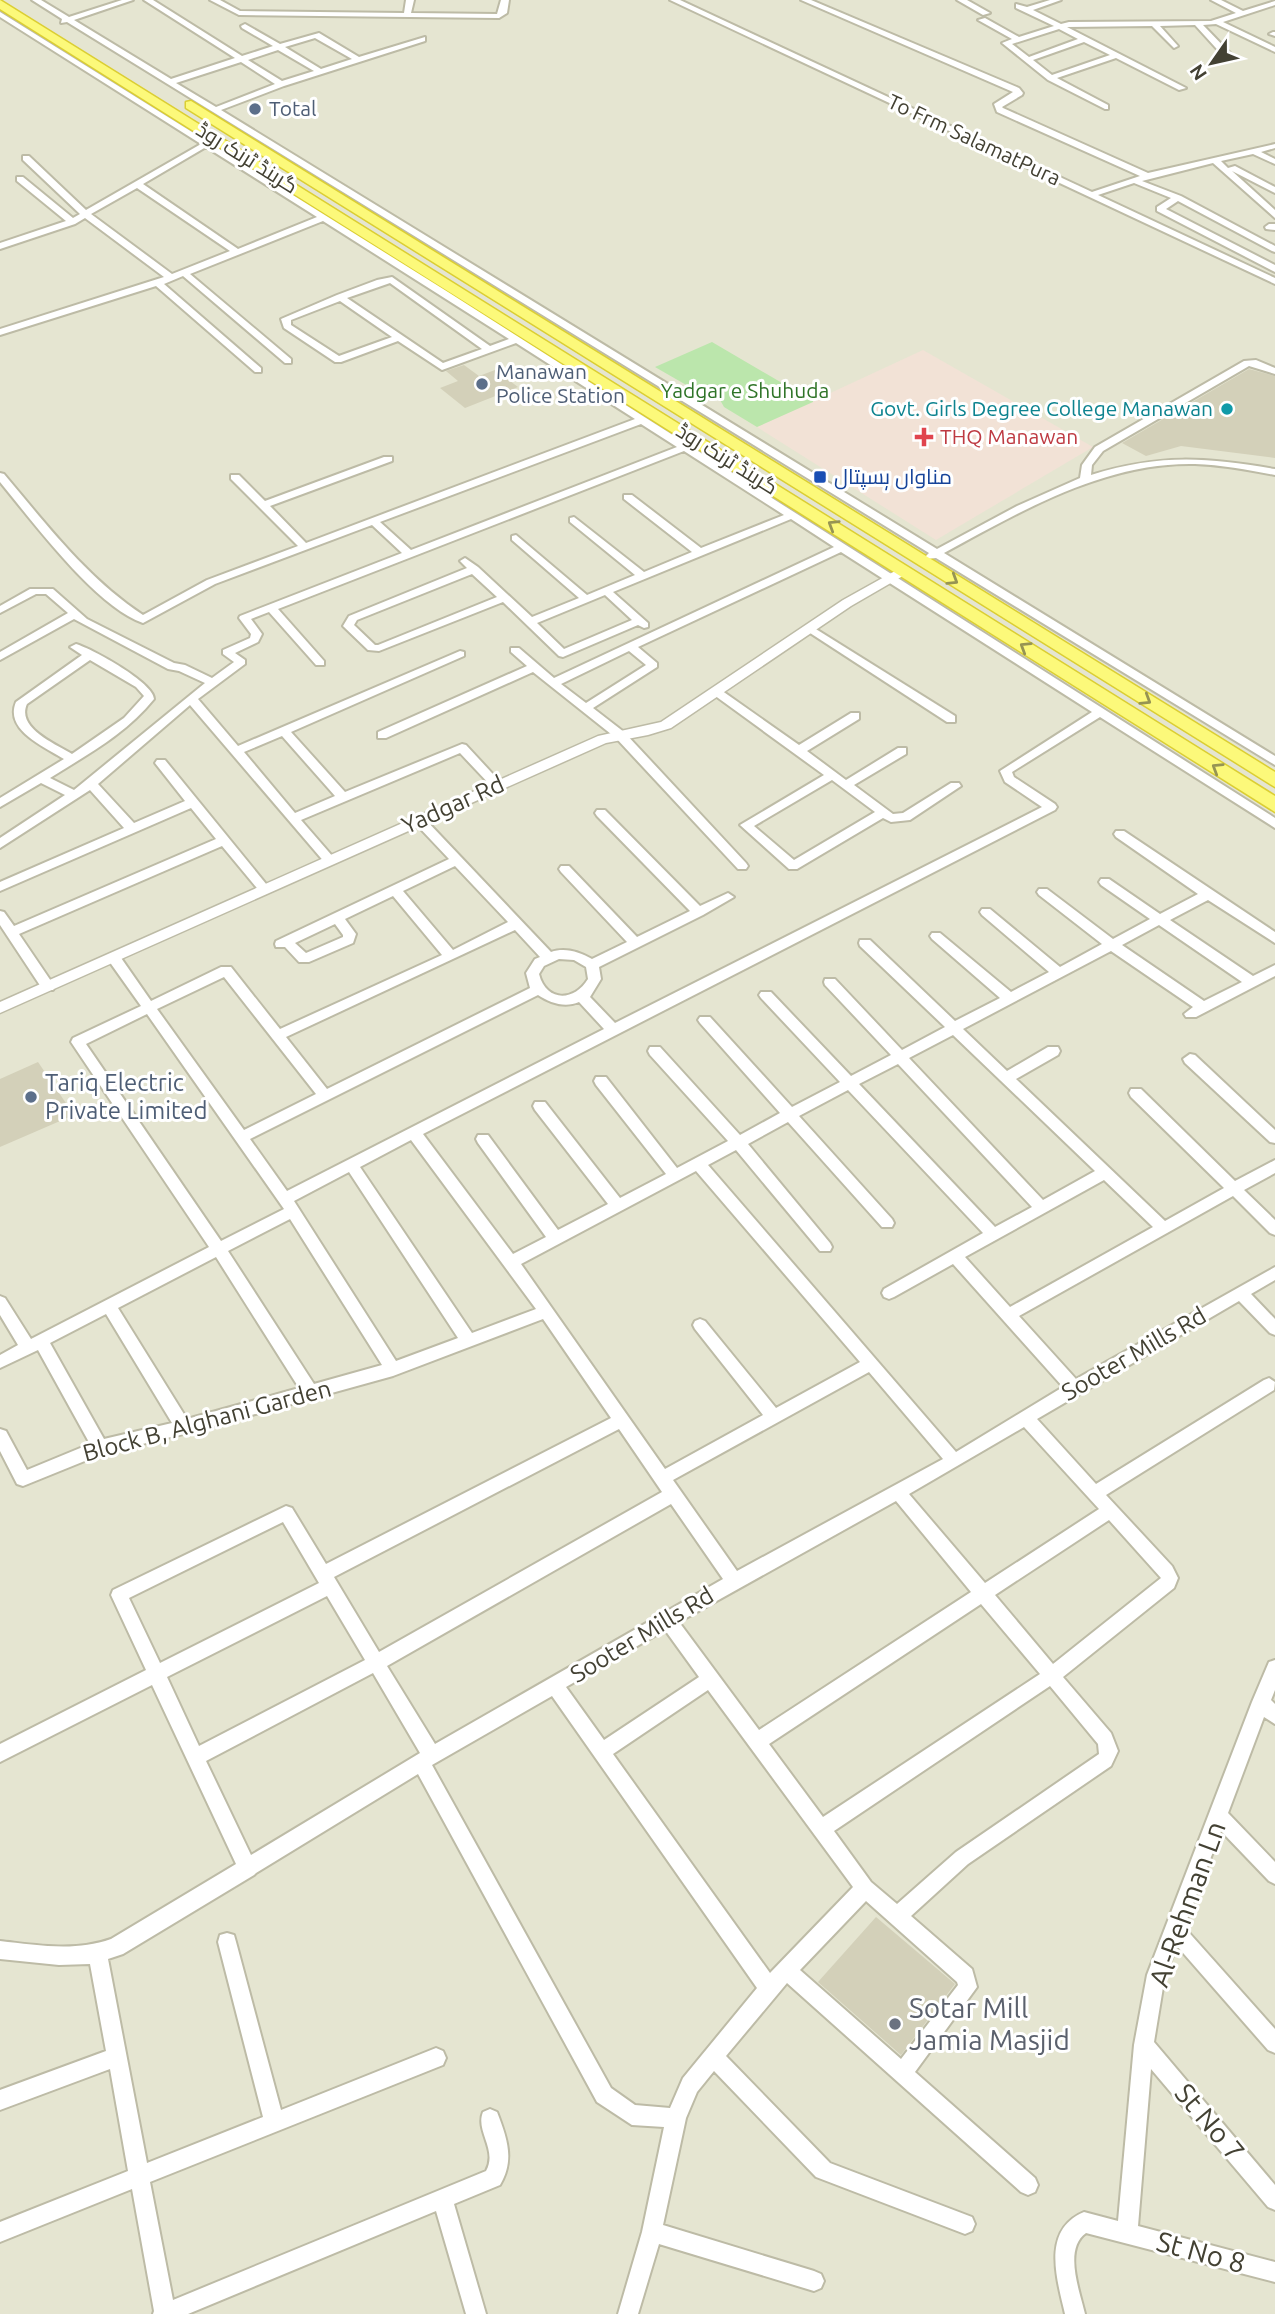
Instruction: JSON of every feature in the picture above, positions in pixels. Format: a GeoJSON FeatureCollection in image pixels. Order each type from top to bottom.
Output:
{"type":"FeatureCollection","features":[{"type":"Feature","properties":{"kind":"highway","name":"گرینڈ ٹرنک روڈ"},"geometry":{"type":"LineString","coordinates":[[21,0],[63,21],[215,113],[574,336],[678,408],[845,505],[1275,781]]}},
{"type":"Feature","properties":{"kind":"highway","name":"گرینڈ ٹرنک روڈ"},"geometry":{"type":"LineString","coordinates":[[0,4],[661,417],[897,573],[1275,805]]}},
{"type":"Feature","properties":{"kind":"highway"},"geometry":{"type":"LineString","coordinates":[[661,417],[678,408]]}},
{"type":"Feature","properties":{"kind":"street"},"geometry":{"type":"LineString","coordinates":[[36,0],[63,21],[170,82],[215,113],[281,84],[422,39]]}},
{"type":"Feature","properties":{"kind":"street"},"geometry":{"type":"LineString","coordinates":[[63,21],[130,0]]}},
{"type":"Feature","properties":{"kind":"street"},"geometry":{"type":"LineString","coordinates":[[148,0],[281,84]]}},
{"type":"Feature","properties":{"kind":"street"},"geometry":{"type":"LineString","coordinates":[[214,0],[239,13],[265,10],[499,16],[503,13],[505,0]]}},
{"type":"Feature","properties":{"kind":"street"},"geometry":{"type":"LineString","coordinates":[[407,15],[410,0]]}},
{"type":"Feature","properties":{"kind":"street","name":"To Frm SalamatPura"},"geometry":{"type":"LineString","coordinates":[[674,0],[1275,281]]}},
{"type":"Feature","properties":{"kind":"street"},"geometry":{"type":"LineString","coordinates":[[805,0],[1016,90],[1016,96],[997,106],[1000,110],[1147,176]]}},
{"type":"Feature","properties":{"kind":"street"},"geometry":{"type":"LineString","coordinates":[[961,0],[1018,39]]}},
{"type":"Feature","properties":{"kind":"street"},"geometry":{"type":"LineString","coordinates":[[1018,0],[1026,4],[1019,6],[1026,10],[1182,88]]}},
{"type":"Feature","properties":{"kind":"street"},"geometry":{"type":"LineString","coordinates":[[1026,10],[1057,0]]}},
{"type":"Feature","properties":{"kind":"street"},"geometry":{"type":"LineString","coordinates":[[1215,0],[1243,14]]}},
{"type":"Feature","properties":{"kind":"street"},"geometry":{"type":"LineString","coordinates":[[1105,107],[1051,78],[1007,45],[1018,39],[1069,24],[1218,22],[1272,2]]}},
{"type":"Feature","properties":{"kind":"street"},"geometry":{"type":"LineString","coordinates":[[0,14],[842,547],[897,573],[1100,712],[1275,824]]}},
{"type":"Feature","properties":{"kind":"street"},"geometry":{"type":"LineString","coordinates":[[1218,22],[1275,50]]}},
{"type":"Feature","properties":{"kind":"street"},"geometry":{"type":"LineString","coordinates":[[1155,24],[1174,46]]}},
{"type":"Feature","properties":{"kind":"street"},"geometry":{"type":"LineString","coordinates":[[1198,24],[1228,56]]}},
{"type":"Feature","properties":{"kind":"street"},"geometry":{"type":"LineString","coordinates":[[245,26],[319,71]]}},
{"type":"Feature","properties":{"kind":"street"},"geometry":{"type":"LineString","coordinates":[[170,82],[316,35],[357,60]]}},
{"type":"Feature","properties":{"kind":"street"},"geometry":{"type":"LineString","coordinates":[[1027,60],[1085,39]]}},
{"type":"Feature","properties":{"kind":"street"},"geometry":{"type":"LineString","coordinates":[[1051,78],[1117,55]]}},
{"type":"Feature","properties":{"kind":"street"},"geometry":{"type":"LineString","coordinates":[[0,246],[72,222],[206,144]]}},
{"type":"Feature","properties":{"kind":"street"},"geometry":{"type":"LineString","coordinates":[[1090,195],[1147,176],[1275,146]]}},
{"type":"Feature","properties":{"kind":"street"},"geometry":{"type":"LineString","coordinates":[[1252,150],[1275,162]]}},
{"type":"Feature","properties":{"kind":"street"},"geometry":{"type":"LineString","coordinates":[[26,158],[85,214],[170,278]]}},
{"type":"Feature","properties":{"kind":"street"},"geometry":{"type":"LineString","coordinates":[[1215,160],[1275,190]]}},
{"type":"Feature","properties":{"kind":"street"},"geometry":{"type":"LineString","coordinates":[[1215,160],[1275,215]]}},
{"type":"Feature","properties":{"kind":"street"},"geometry":{"type":"LineString","coordinates":[[20,178],[72,222]]}},
{"type":"Feature","properties":{"kind":"street"},"geometry":{"type":"LineString","coordinates":[[1135,181],[1178,198],[1275,249]]}},
{"type":"Feature","properties":{"kind":"street"},"geometry":{"type":"LineString","coordinates":[[137,184],[237,252]]}},
{"type":"Feature","properties":{"kind":"street"},"geometry":{"type":"LineString","coordinates":[[1178,198],[1160,209],[1275,269]]}},
{"type":"Feature","properties":{"kind":"street"},"geometry":{"type":"LineString","coordinates":[[0,332],[158,284],[324,218]]}},
{"type":"Feature","properties":{"kind":"street"},"geometry":{"type":"LineString","coordinates":[[184,273],[288,361]]}},
{"type":"Feature","properties":{"kind":"street"},"geometry":{"type":"LineString","coordinates":[[398,338],[338,360],[286,324],[290,316],[384,281],[396,282],[489,350]]}},
{"type":"Feature","properties":{"kind":"street"},"geometry":{"type":"LineString","coordinates":[[158,284],[258,370]]}},
{"type":"Feature","properties":{"kind":"street"},"geometry":{"type":"LineString","coordinates":[[340,297],[442,367],[516,340]]}},
{"type":"Feature","properties":{"kind":"street"},"geometry":{"type":"LineString","coordinates":[[574,336],[845,505]]}},
{"type":"Feature","properties":{"kind":"street"},"geometry":{"type":"LineString","coordinates":[[1085,480],[1087,465],[1099,449],[1247,363],[1256,363],[1275,371]]}},
{"type":"Feature","properties":{"kind":"street"},"geometry":{"type":"LineString","coordinates":[[0,476],[91,581],[116,604],[143,620],[195,588],[642,420]]}},
{"type":"Feature","properties":{"kind":"street"},"geometry":{"type":"LineString","coordinates":[[0,844],[91,784],[191,698],[241,662],[227,652],[254,640],[257,634],[244,618],[685,447]]}},
{"type":"Feature","properties":{"kind":"street"},"geometry":{"type":"LineString","coordinates":[[262,506],[388,459]]}},
{"type":"Feature","properties":{"kind":"street"},"geometry":{"type":"LineString","coordinates":[[929,558],[1042,498],[1122,468],[1181,461],[1275,472]]}},
{"type":"Feature","properties":{"kind":"street"},"geometry":{"type":"LineString","coordinates":[[235,477],[304,546]]}},
{"type":"Feature","properties":{"kind":"street"},"geometry":{"type":"LineString","coordinates":[[628,497],[700,553]]}},
{"type":"Feature","properties":{"kind":"street"},"geometry":{"type":"LineString","coordinates":[[530,622],[792,515]]}},
{"type":"Feature","properties":{"kind":"street"},"geometry":{"type":"LineString","coordinates":[[574,520],[643,576]]}},
{"type":"Feature","properties":{"kind":"street"},"geometry":{"type":"LineString","coordinates":[[373,521],[408,553]]}},
{"type":"Feature","properties":{"kind":"street"},"geometry":{"type":"LineString","coordinates":[[516,538],[586,599]]}},
{"type":"Feature","properties":{"kind":"street"},"geometry":{"type":"LineString","coordinates":[[553,684],[842,547]]}},
{"type":"Feature","properties":{"kind":"street"},"geometry":{"type":"LineString","coordinates":[[929,558],[1272,755]]}},
{"type":"Feature","properties":{"kind":"street"},"geometry":{"type":"LineString","coordinates":[[504,598],[379,648],[372,648],[348,626],[353,618],[469,565],[530,622],[563,654],[638,621]]}},
{"type":"Feature","properties":{"kind":"street","name":"Yadgar Rd"},"geometry":{"type":"LineString","coordinates":[[0,1008],[603,739],[648,732],[666,725],[897,573]]}},
{"type":"Feature","properties":{"kind":"street"},"geometry":{"type":"LineString","coordinates":[[0,610],[34,591],[49,591],[74,614],[172,667],[181,667],[212,682]]}},
{"type":"Feature","properties":{"kind":"street"},"geometry":{"type":"LineString","coordinates":[[606,591],[655,635]]}},
{"type":"Feature","properties":{"kind":"street"},"geometry":{"type":"LineString","coordinates":[[271,608],[320,663]]}},
{"type":"Feature","properties":{"kind":"street"},"geometry":{"type":"LineString","coordinates":[[0,657],[74,614]]}},
{"type":"Feature","properties":{"kind":"street"},"geometry":{"type":"LineString","coordinates":[[811,629],[951,719]]}},
{"type":"Feature","properties":{"kind":"street"},"geometry":{"type":"LineString","coordinates":[[0,803],[122,726],[140,711],[150,696],[141,684],[76,647]]}},
{"type":"Feature","properties":{"kind":"street"},"geometry":{"type":"LineString","coordinates":[[585,708],[653,665],[631,647]]}},
{"type":"Feature","properties":{"kind":"street"},"geometry":{"type":"LineString","coordinates":[[515,650],[553,684],[620,735],[742,866]]}},
{"type":"Feature","properties":{"kind":"street"},"geometry":{"type":"LineString","coordinates":[[71,758],[31,732],[17,716],[17,708],[89,654]]}},
{"type":"Feature","properties":{"kind":"street"},"geometry":{"type":"LineString","coordinates":[[236,751],[460,654]]}},
{"type":"Feature","properties":{"kind":"street"},"geometry":{"type":"LineString","coordinates":[[382,735],[534,667]]}},
{"type":"Feature","properties":{"kind":"street"},"geometry":{"type":"LineString","coordinates":[[718,692],[891,818],[906,817],[955,786]]}},
{"type":"Feature","properties":{"kind":"street"},"geometry":{"type":"LineString","coordinates":[[191,698],[330,861]]}},
{"type":"Feature","properties":{"kind":"street"},"geometry":{"type":"LineString","coordinates":[[0,1362],[219,1250],[351,1164],[1051,807],[1009,779],[1006,771],[1100,712]]}},
{"type":"Feature","properties":{"kind":"street"},"geometry":{"type":"LineString","coordinates":[[798,751],[855,716]]}},
{"type":"Feature","properties":{"kind":"street"},"geometry":{"type":"LineString","coordinates":[[284,731],[342,797]]}},
{"type":"Feature","properties":{"kind":"street"},"geometry":{"type":"LineString","coordinates":[[294,818],[462,748],[498,785]]}},
{"type":"Feature","properties":{"kind":"street"},"geometry":{"type":"LineString","coordinates":[[846,785],[902,751]]}},
{"type":"Feature","properties":{"kind":"street"},"geometry":{"type":"LineString","coordinates":[[161,763],[265,890]]}},
{"type":"Feature","properties":{"kind":"street"},"geometry":{"type":"LineString","coordinates":[[832,775],[746,825],[793,866],[883,813]]}},
{"type":"Feature","properties":{"kind":"street"},"geometry":{"type":"LineString","coordinates":[[41,778],[74,795]]}},
{"type":"Feature","properties":{"kind":"street"},"geometry":{"type":"LineString","coordinates":[[91,784],[132,829]]}},
{"type":"Feature","properties":{"kind":"street"},"geometry":{"type":"LineString","coordinates":[[0,887],[193,803]]}},
{"type":"Feature","properties":{"kind":"street"},"geometry":{"type":"LineString","coordinates":[[601,813],[699,912]]}},
{"type":"Feature","properties":{"kind":"street"},"geometry":{"type":"LineString","coordinates":[[419,820],[548,957]]}},
{"type":"Feature","properties":{"kind":"street"},"geometry":{"type":"LineString","coordinates":[[1121,834],[1275,938]]}},
{"type":"Feature","properties":{"kind":"street"},"geometry":{"type":"LineString","coordinates":[[12,933],[224,840]]}},
{"type":"Feature","properties":{"kind":"street"},"geometry":{"type":"LineString","coordinates":[[337,917],[350,934],[348,940],[304,959],[284,943],[394,889],[458,860]]}},
{"type":"Feature","properties":{"kind":"street"},"geometry":{"type":"LineString","coordinates":[[565,869],[635,943]]}},
{"type":"Feature","properties":{"kind":"street"},"geometry":{"type":"LineString","coordinates":[[1105,882],[1252,982]]}},
{"type":"Feature","properties":{"kind":"street"},"geometry":{"type":"LineString","coordinates":[[394,889],[451,956]]}},
{"type":"Feature","properties":{"kind":"street"},"geometry":{"type":"LineString","coordinates":[[1043,892],[1197,1010],[1275,970]]}},
{"type":"Feature","properties":{"kind":"street"},"geometry":{"type":"LineString","coordinates":[[510,1262],[1208,894]]}},
{"type":"Feature","properties":{"kind":"street"},"geometry":{"type":"LineString","coordinates":[[592,965],[728,897]]}},
{"type":"Feature","properties":{"kind":"street"},"geometry":{"type":"LineString","coordinates":[[986,912],[1059,973]]}},
{"type":"Feature","properties":{"kind":"street"},"geometry":{"type":"LineString","coordinates":[[0,915],[48,987]]}},
{"type":"Feature","properties":{"kind":"street"},"geometry":{"type":"LineString","coordinates":[[278,1035],[517,923]]}},
{"type":"Feature","properties":{"kind":"street"},"geometry":{"type":"LineString","coordinates":[[936,936],[1010,999]]}},
{"type":"Feature","properties":{"kind":"street"},"geometry":{"type":"LineString","coordinates":[[866,943],[1163,1228]]}},
{"type":"Feature","properties":{"kind":"street"},"geometry":{"type":"LineString","coordinates":[[558,954],[578,956],[592,965],[595,972],[593,986],[581,996],[562,1000],[544,996],[533,984],[534,968],[548,957],[558,954]]}},
{"type":"Feature","properties":{"kind":"street"},"geometry":{"type":"LineString","coordinates":[[114,958],[243,1137],[393,1369]]}},
{"type":"Feature","properties":{"kind":"street"},"geometry":{"type":"LineString","coordinates":[[310,1392],[219,1250],[78,1042],[226,970],[325,1096]]}},
{"type":"Feature","properties":{"kind":"street"},"geometry":{"type":"LineString","coordinates":[[830,982],[1042,1208]]}},
{"type":"Feature","properties":{"kind":"street"},"geometry":{"type":"LineString","coordinates":[[243,1137],[537,990]]}},
{"type":"Feature","properties":{"kind":"street"},"geometry":{"type":"LineString","coordinates":[[765,995],[993,1235]]}},
{"type":"Feature","properties":{"kind":"street"},"geometry":{"type":"LineString","coordinates":[[581,996],[613,1030]]}},
{"type":"Feature","properties":{"kind":"street"},"geometry":{"type":"LineString","coordinates":[[705,1020],[887,1223]]}},
{"type":"Feature","properties":{"kind":"street"},"geometry":{"type":"LineString","coordinates":[[655,1051],[739,1143],[825,1247]]}},
{"type":"Feature","properties":{"kind":"street"},"geometry":{"type":"LineString","coordinates":[[1006,1078],[1053,1051]]}},
{"type":"Feature","properties":{"kind":"street"},"geometry":{"type":"LineString","coordinates":[[1190,1059],[1275,1138]]}},
{"type":"Feature","properties":{"kind":"street"},"geometry":{"type":"LineString","coordinates":[[601,1081],[676,1176]]}},
{"type":"Feature","properties":{"kind":"street"},"geometry":{"type":"LineString","coordinates":[[1136,1093],[1275,1229]]}},
{"type":"Feature","properties":{"kind":"street"},"geometry":{"type":"LineString","coordinates":[[540,1106],[618,1206]]}},
{"type":"Feature","properties":{"kind":"street"},"geometry":{"type":"LineString","coordinates":[[413,1132],[510,1262],[734,1581]]}},
{"type":"Feature","properties":{"kind":"street"},"geometry":{"type":"LineString","coordinates":[[483,1139],[556,1238]]}},
{"type":"Feature","properties":{"kind":"street"},"geometry":{"type":"LineString","coordinates":[[351,1164],[468,1340]]}},
{"type":"Feature","properties":{"kind":"street"},"geometry":{"type":"LineString","coordinates":[[699,1164],[954,1461]]}},
{"type":"Feature","properties":{"kind":"street"},"geometry":{"type":"LineString","coordinates":[[1008,1315],[1275,1166]]}},
{"type":"Feature","properties":{"kind":"street"},"geometry":{"type":"LineString","coordinates":[[889,1293],[1106,1172]]}},
{"type":"Feature","properties":{"kind":"street"},"geometry":{"type":"LineString","coordinates":[[956,1257],[1073,1388]]}},
{"type":"Feature","properties":{"kind":"street","name":"Sooter Mills Rd"},"geometry":{"type":"LineString","coordinates":[[0,1950],[59,1956],[98,1955],[116,1947],[427,1759],[734,1581],[954,1461],[1073,1388],[1275,1273]]}},
{"type":"Feature","properties":{"kind":"street"},"geometry":{"type":"LineString","coordinates":[[1240,1293],[1275,1329]]}},
{"type":"Feature","properties":{"kind":"street"},"geometry":{"type":"LineString","coordinates":[[0,1302],[34,1345],[100,1447]]}},
{"type":"Feature","properties":{"kind":"street"},"geometry":{"type":"LineString","coordinates":[[110,1307],[183,1427]]}},
{"type":"Feature","properties":{"kind":"street","name":"Block B, Alghani Garden"},"geometry":{"type":"LineString","coordinates":[[0,1436],[23,1479],[100,1447],[393,1369],[545,1312]]}},
{"type":"Feature","properties":{"kind":"street"},"geometry":{"type":"LineString","coordinates":[[700,1325],[773,1416]]}},
{"type":"Feature","properties":{"kind":"street"},"geometry":{"type":"LineString","coordinates":[[662,1478],[870,1364]]}},
{"type":"Feature","properties":{"kind":"street"},"geometry":{"type":"LineString","coordinates":[[1095,1493],[1269,1385]]}},
{"type":"Feature","properties":{"kind":"street"},"geometry":{"type":"LineString","coordinates":[[822,1828],[1051,1676],[1168,1583],[1170,1578],[1026,1418]]}},
{"type":"Feature","properties":{"kind":"street"},"geometry":{"type":"LineString","coordinates":[[0,1753],[156,1674],[621,1420]]}},
{"type":"Feature","properties":{"kind":"street"},"geometry":{"type":"LineString","coordinates":[[896,1917],[962,1858],[1105,1760],[1110,1751],[1105,1739],[897,1491]]}},
{"type":"Feature","properties":{"kind":"street"},"geometry":{"type":"LineString","coordinates":[[196,1757],[376,1663],[673,1494]]}},
{"type":"Feature","properties":{"kind":"street"},"geometry":{"type":"LineString","coordinates":[[758,1741],[1111,1510]]}},
{"type":"Feature","properties":{"kind":"street"},"geometry":{"type":"LineString","coordinates":[[248,1869],[119,1595],[286,1513],[376,1663],[604,2095],[632,2115],[676,2118]]}},
{"type":"Feature","properties":{"kind":"street"},"geometry":{"type":"LineString","coordinates":[[667,1620],[865,1888],[965,1976],[968,1987],[902,2073]]}},
{"type":"Feature","properties":{"kind":"street","name":"Al-Rehman Ln"},"geometry":{"type":"LineString","coordinates":[[1127,2232],[1144,2045],[1156,1975],[1219,1817],[1268,1709],[1275,1668]]}},
{"type":"Feature","properties":{"kind":"street"},"geometry":{"type":"LineString","coordinates":[[601,1752],[711,1678]]}},
{"type":"Feature","properties":{"kind":"street"},"geometry":{"type":"LineString","coordinates":[[555,1686],[769,1988]]}},
{"type":"Feature","properties":{"kind":"street"},"geometry":{"type":"LineString","coordinates":[[1219,1817],[1275,1875]]}},
{"type":"Feature","properties":{"kind":"street"},"geometry":{"type":"LineString","coordinates":[[628,2314],[652,2232],[676,2118],[690,2085],[769,1988],[865,1888]]}},
{"type":"Feature","properties":{"kind":"street"},"geometry":{"type":"LineString","coordinates":[[1173,1928],[1275,2043]]}},
{"type":"Feature","properties":{"kind":"street"},"geometry":{"type":"LineString","coordinates":[[227,1942],[274,2122]]}},
{"type":"Feature","properties":{"kind":"street"},"geometry":{"type":"LineString","coordinates":[[98,1955],[164,2314],[493,2178],[500,2169],[502,2157],[490,2119]]}},
{"type":"Feature","properties":{"kind":"street"},"geometry":{"type":"LineString","coordinates":[[786,1970],[1028,2185]]}},
{"type":"Feature","properties":{"kind":"street","name":"St No 7"},"geometry":{"type":"LineString","coordinates":[[1144,2045],[1275,2200]]}},
{"type":"Feature","properties":{"kind":"street"},"geometry":{"type":"LineString","coordinates":[[0,2100],[118,2056]]}},
{"type":"Feature","properties":{"kind":"street"},"geometry":{"type":"LineString","coordinates":[[714,2057],[823,2170],[965,2224]]}},
{"type":"Feature","properties":{"kind":"street"},"geometry":{"type":"LineString","coordinates":[[0,2232],[436,2058]]}},
{"type":"Feature","properties":{"kind":"street"},"geometry":{"type":"LineString","coordinates":[[443,2199],[477,2314]]}},
{"type":"Feature","properties":{"kind":"street","name":"St No 8"},"geometry":{"type":"LineString","coordinates":[[1075,2314],[1065,2252],[1066,2239],[1074,2226],[1084,2222],[1275,2272]]}},
{"type":"Feature","properties":{"kind":"street"},"geometry":{"type":"LineString","coordinates":[[652,2232],[814,2281]]}},
{"type":"Feature","properties":{"kind":"shaded area"},"geometry":{"type":"Polygon","coordinates":[[[0,0],[1275,0],[1275,2314],[0,2314],[0,0]]]}},
{"type":"Feature","properties":{"kind":"shaded area","name":"THQ Manawan"},"geometry":{"type":"Polygon","coordinates":[[[923,350],[1093,447],[936,540],[757,427],[923,350]]]}},
{"type":"Feature","properties":{"kind":"green space","name":"Yadgar e Shuhuda"},"geometry":{"type":"Polygon","coordinates":[[[712,342],[813,402],[757,427],[724,407],[719,398],[707,390],[688,386],[655,367],[712,342]]]}},
{"type":"Feature","properties":{"kind":"building","name":"Manawan Police Station"},"geometry":{"type":"Polygon","coordinates":[[[464,365],[479,376],[495,370],[518,387],[465,408],[440,388],[458,381],[446,371],[464,365]]]}},
{"type":"Feature","properties":{"kind":"building","name":"Govt. Girls Degree College Manawan"},"geometry":{"type":"Polygon","coordinates":[[[1249,369],[1275,376],[1275,458],[1181,446],[1146,456],[1122,443],[1249,369]]]}},
{"type":"Feature","properties":{"kind":"building","name":"Tariq Electric Private Limited"},"geometry":{"type":"Polygon","coordinates":[[[38,1062],[74,1115],[0,1147],[0,1079],[38,1062]]]}},
{"type":"Feature","properties":{"kind":"building","name":"Sotar Mill Jamia Masjid"},"geometry":{"type":"Polygon","coordinates":[[[876,1917],[955,1984],[901,2055],[818,1982],[876,1917]]]}},
{"type":"Feature","properties":{"kind":"place","name":"Total"},"geometry":{"type":"Point","coordinates":[255,109]}},
{"type":"Feature","properties":{"kind":"place","name":"Manawan Police Station"},"geometry":{"type":"Point","coordinates":[482,384]}},
{"type":"Feature","properties":{"kind":"place","name":"Govt. Girls Degree College Manawan"},"geometry":{"type":"Point","coordinates":[1227,409]}},
{"type":"Feature","properties":{"kind":"place","name":"THQ Manawan"},"geometry":{"type":"Point","coordinates":[924,437]}},
{"type":"Feature","properties":{"kind":"place","name":"مناواں ہسپتال"},"geometry":{"type":"Point","coordinates":[820,477]}},
{"type":"Feature","properties":{"kind":"place","name":"Tariq Electric Private Limited"},"geometry":{"type":"Point","coordinates":[31,1097]}},
{"type":"Feature","properties":{"kind":"place","name":"Sotar Mill Jamia Masjid"},"geometry":{"type":"Point","coordinates":[895,2024]}}]}
